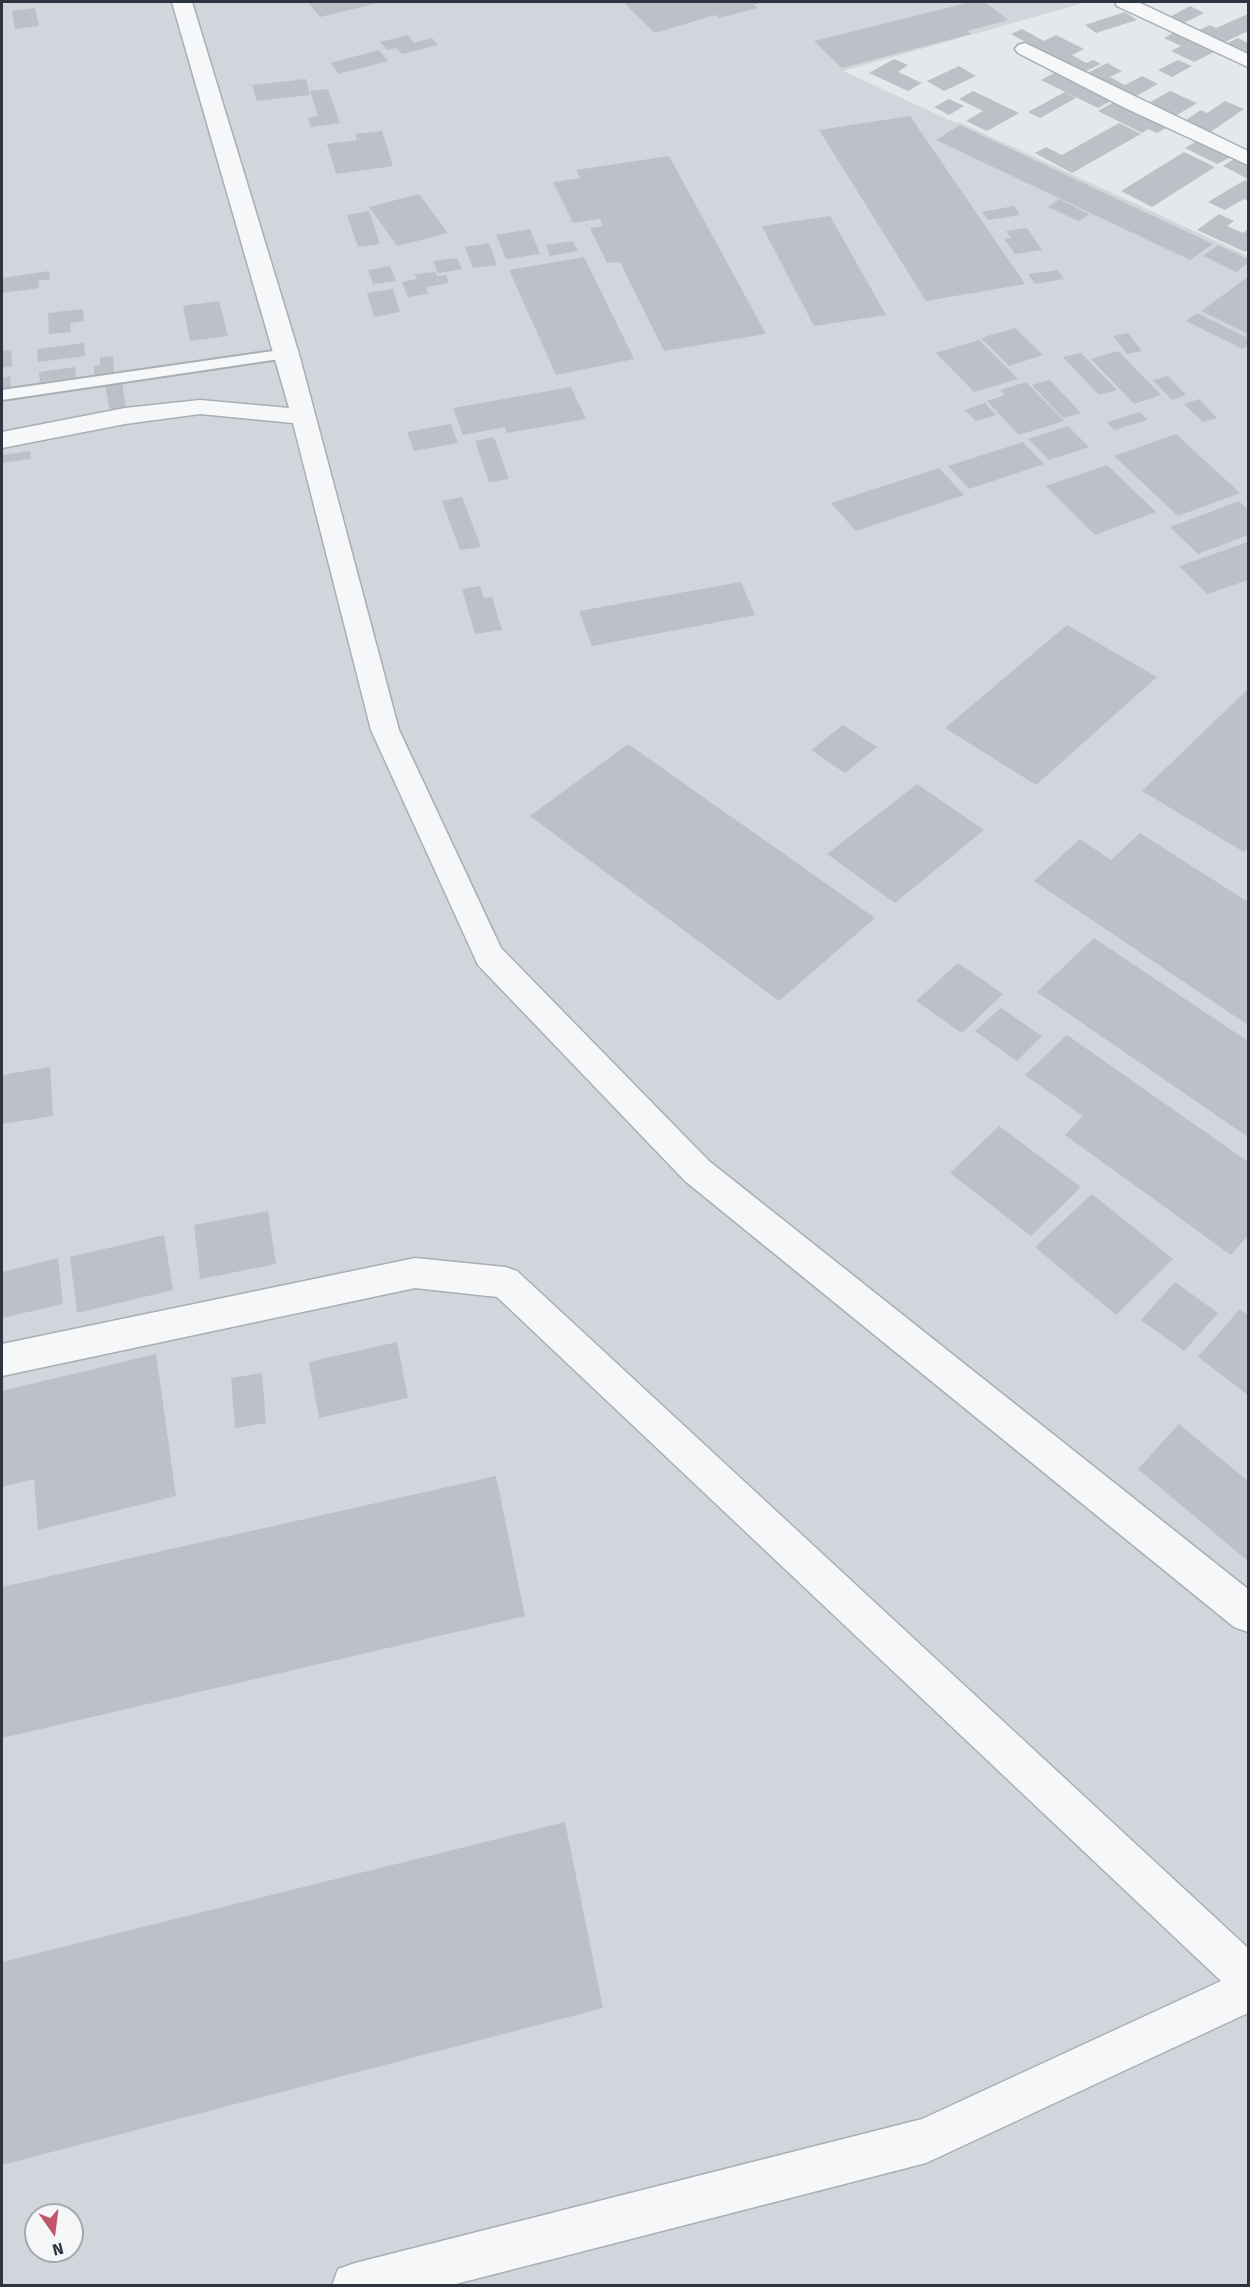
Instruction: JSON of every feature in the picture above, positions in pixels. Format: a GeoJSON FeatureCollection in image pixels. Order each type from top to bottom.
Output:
{"type":"FeatureCollection","features":[{"type":"Feature","properties":{"kind":"street"},"geometry":{"type":"LineString","coordinates":[[182,2],[287,354],[385,730],[489,956],[697,1171],[1248,1613]]}},
{"type":"Feature","properties":{"kind":"street"},"geometry":{"type":"LineString","coordinates":[[1124,2],[1248,61]]}},
{"type":"Feature","properties":{"kind":"street"},"geometry":{"type":"LineString","coordinates":[[1150,15],[1171,6]]}},
{"type":"Feature","properties":{"kind":"street"},"geometry":{"type":"LineString","coordinates":[[1025,49],[1132,104],[1248,159]]}},
{"type":"Feature","properties":{"kind":"street"},"geometry":{"type":"LineString","coordinates":[[2,440],[125,416],[200,406],[304,417]]}},
{"type":"Feature","properties":{"kind":"street"},"geometry":{"type":"LineString","coordinates":[[2,1360],[415,1273],[505,1282],[1248,1977]]}},
{"type":"Feature","properties":{"kind":"street"},"geometry":{"type":"LineString","coordinates":[[355,2286],[926,2141],[1248,1991]]}},
{"type":"Feature","properties":{"kind":"lane"},"geometry":{"type":"LineString","coordinates":[[2,395],[287,354]]}},
{"type":"Feature","properties":{"kind":"shaded area"},"geometry":{"type":"Polygon","coordinates":[[[2,2],[1077,2],[1080,4],[843,71],[956,123],[959,122],[1248,256],[1248,2285],[2,2286],[2,2]]]}},
{"type":"Feature","properties":{"kind":"building"},"geometry":{"type":"Polygon","coordinates":[[[308,2],[377,2],[378,3],[320,17],[308,2]]]}},
{"type":"Feature","properties":{"kind":"building"},"geometry":{"type":"Polygon","coordinates":[[[623,2],[763,2],[754,5],[758,8],[719,18],[715,15],[655,33],[623,2]]]}},
{"type":"Feature","properties":{"kind":"building"},"geometry":{"type":"Polygon","coordinates":[[[970,2],[985,2],[1008,20],[967,31],[971,34],[842,68],[814,41],[970,2]]]}},
{"type":"Feature","properties":{"kind":"building"},"geometry":{"type":"Polygon","coordinates":[[[1190,6],[1204,13],[1182,24],[1168,18],[1190,6]]]}},
{"type":"Feature","properties":{"kind":"building"},"geometry":{"type":"Polygon","coordinates":[[[35,8],[39,26],[15,29],[12,11],[35,8]]]}},
{"type":"Feature","properties":{"kind":"building"},"geometry":{"type":"Polygon","coordinates":[[[1125,12],[1137,20],[1096,33],[1085,25],[1125,12]]]}},
{"type":"Feature","properties":{"kind":"building"},"geometry":{"type":"Polygon","coordinates":[[[1248,14],[1248,31],[1221,44],[1197,31],[1210,25],[1216,28],[1248,14]]]}},
{"type":"Feature","properties":{"kind":"building"},"geometry":{"type":"Polygon","coordinates":[[[1022,29],[1044,41],[1056,35],[1084,49],[1072,55],[1086,63],[1093,60],[1101,64],[1082,73],[1011,34],[1022,29]]]}},
{"type":"Feature","properties":{"kind":"building"},"geometry":{"type":"Polygon","coordinates":[[[1173,33],[1214,52],[1194,62],[1171,51],[1181,46],[1164,38],[1173,33]]]}},
{"type":"Feature","properties":{"kind":"building"},"geometry":{"type":"Polygon","coordinates":[[[408,35],[414,43],[432,38],[438,45],[402,54],[396,48],[387,50],[380,42],[408,35]]]}},
{"type":"Feature","properties":{"kind":"building"},"geometry":{"type":"Polygon","coordinates":[[[1238,38],[1248,43],[1248,58],[1223,45],[1238,38]]]}},
{"type":"Feature","properties":{"kind":"building"},"geometry":{"type":"Polygon","coordinates":[[[379,50],[388,61],[339,74],[330,63],[379,50]]]}},
{"type":"Feature","properties":{"kind":"building"},"geometry":{"type":"Polygon","coordinates":[[[894,59],[908,65],[898,72],[922,83],[908,91],[869,73],[894,59]]]}},
{"type":"Feature","properties":{"kind":"building"},"geometry":{"type":"Polygon","coordinates":[[[1178,60],[1192,66],[1172,77],[1158,70],[1178,60]]]}},
{"type":"Feature","properties":{"kind":"building"},"geometry":{"type":"Polygon","coordinates":[[[1107,63],[1122,71],[1110,77],[1125,85],[1142,76],[1158,84],[1129,100],[1082,76],[1107,63]]]}},
{"type":"Feature","properties":{"kind":"building"},"geometry":{"type":"Polygon","coordinates":[[[959,66],[976,76],[944,91],[927,81],[959,66]]]}},
{"type":"Feature","properties":{"kind":"building"},"geometry":{"type":"Polygon","coordinates":[[[1058,71],[1114,99],[1098,108],[1041,80],[1058,71]]]}},
{"type":"Feature","properties":{"kind":"building"},"geometry":{"type":"Polygon","coordinates":[[[306,79],[310,95],[257,101],[252,85],[306,79]]]}},
{"type":"Feature","properties":{"kind":"building"},"geometry":{"type":"Polygon","coordinates":[[[328,89],[340,123],[311,127],[308,118],[318,116],[310,91],[328,89]]]}},
{"type":"Feature","properties":{"kind":"building"},"geometry":{"type":"Polygon","coordinates":[[[973,91],[1019,113],[987,131],[966,121],[983,111],[959,99],[973,91]]]}},
{"type":"Feature","properties":{"kind":"building"},"geometry":{"type":"Polygon","coordinates":[[[1170,91],[1197,103],[1172,118],[1145,105],[1170,91]]]}},
{"type":"Feature","properties":{"kind":"building"},"geometry":{"type":"Polygon","coordinates":[[[1065,92],[1076,98],[1040,118],[1028,112],[1065,92]]]}},
{"type":"Feature","properties":{"kind":"building"},"geometry":{"type":"Polygon","coordinates":[[[949,99],[964,106],[949,115],[934,107],[949,99]]]}},
{"type":"Feature","properties":{"kind":"building"},"geometry":{"type":"Polygon","coordinates":[[[1116,101],[1168,127],[1157,133],[1148,129],[1142,133],[1098,111],[1116,101]]]}},
{"type":"Feature","properties":{"kind":"building"},"geometry":{"type":"Polygon","coordinates":[[[1225,101],[1244,109],[1209,133],[1183,122],[1201,110],[1207,113],[1225,101]]]}},
{"type":"Feature","properties":{"kind":"building"},"geometry":{"type":"Polygon","coordinates":[[[910,116],[1025,284],[926,301],[819,130],[910,116]]]}},
{"type":"Feature","properties":{"kind":"building"},"geometry":{"type":"Polygon","coordinates":[[[1119,123],[1141,134],[1072,173],[1035,153],[1046,147],[1062,155],[1119,123]]]}},
{"type":"Feature","properties":{"kind":"building"},"geometry":{"type":"Polygon","coordinates":[[[960,125],[1213,244],[1190,260],[936,140],[960,125]]]}},
{"type":"Feature","properties":{"kind":"building"},"geometry":{"type":"Polygon","coordinates":[[[382,131],[393,166],[336,174],[327,144],[357,140],[355,134],[382,131]]]}},
{"type":"Feature","properties":{"kind":"building"},"geometry":{"type":"Polygon","coordinates":[[[1200,139],[1233,156],[1217,164],[1185,148],[1200,139]]]}},
{"type":"Feature","properties":{"kind":"building"},"geometry":{"type":"Polygon","coordinates":[[[1184,152],[1215,167],[1152,207],[1121,191],[1184,152]]]}},
{"type":"Feature","properties":{"kind":"building"},"geometry":{"type":"Polygon","coordinates":[[[669,156],[766,334],[664,351],[620,262],[607,263],[590,228],[603,226],[600,219],[573,223],[553,182],[580,178],[576,170],[669,156]]]}},
{"type":"Feature","properties":{"kind":"building"},"geometry":{"type":"Polygon","coordinates":[[[1237,157],[1248,163],[1248,179],[1223,166],[1237,157]]]}},
{"type":"Feature","properties":{"kind":"building"},"geometry":{"type":"Polygon","coordinates":[[[1245,180],[1248,182],[1248,201],[1244,199],[1225,210],[1208,202],[1245,180]]]}},
{"type":"Feature","properties":{"kind":"building"},"geometry":{"type":"Polygon","coordinates":[[[419,194],[448,233],[397,246],[369,207],[419,194]]]}},
{"type":"Feature","properties":{"kind":"building"},"geometry":{"type":"Polygon","coordinates":[[[1059,199],[1089,214],[1079,221],[1048,207],[1059,199]]]}},
{"type":"Feature","properties":{"kind":"building"},"geometry":{"type":"Polygon","coordinates":[[[1014,206],[1020,215],[988,220],[982,212],[1014,206]]]}},
{"type":"Feature","properties":{"kind":"building"},"geometry":{"type":"Polygon","coordinates":[[[369,211],[380,244],[358,247],[347,215],[369,211]]]}},
{"type":"Feature","properties":{"kind":"building"},"geometry":{"type":"Polygon","coordinates":[[[1219,214],[1234,221],[1227,226],[1243,233],[1248,229],[1248,249],[1245,252],[1197,230],[1219,214]]]}},
{"type":"Feature","properties":{"kind":"building"},"geometry":{"type":"Polygon","coordinates":[[[830,216],[886,315],[814,326],[762,226],[830,216]]]}},
{"type":"Feature","properties":{"kind":"building"},"geometry":{"type":"Polygon","coordinates":[[[1027,228],[1042,250],[1015,254],[1004,239],[1011,238],[1006,231],[1027,228]]]}},
{"type":"Feature","properties":{"kind":"building"},"geometry":{"type":"Polygon","coordinates":[[[530,229],[540,254],[506,259],[496,235],[530,229]]]}},
{"type":"Feature","properties":{"kind":"building"},"geometry":{"type":"Polygon","coordinates":[[[573,241],[578,251],[550,256],[546,245],[573,241]]]}},
{"type":"Feature","properties":{"kind":"building"},"geometry":{"type":"Polygon","coordinates":[[[489,243],[497,265],[473,268],[465,247],[489,243]]]}},
{"type":"Feature","properties":{"kind":"building"},"geometry":{"type":"Polygon","coordinates":[[[1218,245],[1248,259],[1248,263],[1236,272],[1203,256],[1218,245]]]}},
{"type":"Feature","properties":{"kind":"building"},"geometry":{"type":"Polygon","coordinates":[[[584,257],[634,359],[556,375],[509,270],[584,257]]]}},
{"type":"Feature","properties":{"kind":"building"},"geometry":{"type":"Polygon","coordinates":[[[457,258],[462,269],[438,273],[433,261],[457,258]]]}},
{"type":"Feature","properties":{"kind":"building"},"geometry":{"type":"Polygon","coordinates":[[[390,266],[396,281],[373,284],[368,270],[390,266]]]}},
{"type":"Feature","properties":{"kind":"building"},"geometry":{"type":"Polygon","coordinates":[[[1058,270],[1064,279],[1035,284],[1028,274],[1058,270]]]}},
{"type":"Feature","properties":{"kind":"building"},"geometry":{"type":"Polygon","coordinates":[[[49,271],[50,279],[38,281],[39,288],[2,293],[2,278],[49,271]]]}},
{"type":"Feature","properties":{"kind":"building"},"geometry":{"type":"Polygon","coordinates":[[[435,272],[437,276],[446,275],[449,283],[426,287],[428,294],[408,297],[402,282],[417,279],[415,274],[435,272]]]}},
{"type":"Feature","properties":{"kind":"building"},"geometry":{"type":"Polygon","coordinates":[[[1248,277],[1248,334],[1201,311],[1248,277]]]}},
{"type":"Feature","properties":{"kind":"building"},"geometry":{"type":"Polygon","coordinates":[[[393,289],[400,312],[374,317],[367,293],[393,289]]]}},
{"type":"Feature","properties":{"kind":"building"},"geometry":{"type":"Polygon","coordinates":[[[219,301],[228,336],[190,341],[183,306],[219,301]]]}},
{"type":"Feature","properties":{"kind":"building"},"geometry":{"type":"Polygon","coordinates":[[[83,309],[84,321],[70,323],[71,332],[49,334],[48,313],[83,309]]]}},
{"type":"Feature","properties":{"kind":"building"},"geometry":{"type":"Polygon","coordinates":[[[1197,313],[1248,338],[1248,345],[1243,349],[1186,321],[1197,313]]]}},
{"type":"Feature","properties":{"kind":"building"},"geometry":{"type":"Polygon","coordinates":[[[1015,328],[1043,355],[1009,366],[981,338],[1015,328]]]}},
{"type":"Feature","properties":{"kind":"building"},"geometry":{"type":"Polygon","coordinates":[[[1128,333],[1142,351],[1127,354],[1113,336],[1128,333]]]}},
{"type":"Feature","properties":{"kind":"building"},"geometry":{"type":"Polygon","coordinates":[[[979,340],[1018,379],[974,392],[936,353],[979,340]]]}},
{"type":"Feature","properties":{"kind":"building"},"geometry":{"type":"Polygon","coordinates":[[[84,343],[85,356],[38,362],[37,349],[84,343]]]}},
{"type":"Feature","properties":{"kind":"building"},"geometry":{"type":"Polygon","coordinates":[[[11,350],[12,366],[2,368],[2,351],[11,350]]]}},
{"type":"Feature","properties":{"kind":"building"},"geometry":{"type":"Polygon","coordinates":[[[1118,351],[1161,395],[1134,404],[1091,359],[1118,351]]]}},
{"type":"Feature","properties":{"kind":"building"},"geometry":{"type":"Polygon","coordinates":[[[1081,353],[1117,390],[1099,395],[1063,357],[1081,353]]]}},
{"type":"Feature","properties":{"kind":"building"},"geometry":{"type":"Polygon","coordinates":[[[113,356],[114,376],[94,378],[94,366],[100,365],[100,357],[113,356]]]}},
{"type":"Feature","properties":{"kind":"building"},"geometry":{"type":"Polygon","coordinates":[[[75,367],[76,377],[40,382],[39,372],[75,367]]]}},
{"type":"Feature","properties":{"kind":"building"},"geometry":{"type":"Polygon","coordinates":[[[10,376],[11,388],[2,390],[2,378],[10,376]]]}},
{"type":"Feature","properties":{"kind":"building"},"geometry":{"type":"Polygon","coordinates":[[[1168,376],[1186,395],[1172,400],[1153,380],[1168,376]]]}},
{"type":"Feature","properties":{"kind":"building"},"geometry":{"type":"Polygon","coordinates":[[[1050,380],[1081,413],[1063,418],[1032,385],[1050,380]]]}},
{"type":"Feature","properties":{"kind":"building"},"geometry":{"type":"Polygon","coordinates":[[[122,382],[126,408],[110,411],[105,385],[122,382]]]}},
{"type":"Feature","properties":{"kind":"building"},"geometry":{"type":"Polygon","coordinates":[[[1026,382],[1064,421],[1019,435],[987,401],[1005,395],[1000,390],[1026,382]]]}},
{"type":"Feature","properties":{"kind":"building"},"geometry":{"type":"Polygon","coordinates":[[[571,387],[586,419],[507,433],[505,427],[463,435],[453,408],[571,387]]]}},
{"type":"Feature","properties":{"kind":"building"},"geometry":{"type":"Polygon","coordinates":[[[1199,399],[1217,418],[1203,422],[1184,404],[1199,399]]]}},
{"type":"Feature","properties":{"kind":"building"},"geometry":{"type":"Polygon","coordinates":[[[985,403],[996,415],[976,421],[965,410],[985,403]]]}},
{"type":"Feature","properties":{"kind":"building"},"geometry":{"type":"Polygon","coordinates":[[[1140,412],[1147,420],[1114,430],[1107,422],[1140,412]]]}},
{"type":"Feature","properties":{"kind":"building"},"geometry":{"type":"Polygon","coordinates":[[[451,424],[458,443],[414,451],[407,432],[451,424]]]}},
{"type":"Feature","properties":{"kind":"building"},"geometry":{"type":"Polygon","coordinates":[[[1068,426],[1089,447],[1049,460],[1028,439],[1068,426]]]}},
{"type":"Feature","properties":{"kind":"building"},"geometry":{"type":"Polygon","coordinates":[[[1176,434],[1240,493],[1178,516],[1114,456],[1176,434]]]}},
{"type":"Feature","properties":{"kind":"building"},"geometry":{"type":"Polygon","coordinates":[[[494,437],[509,479],[489,482],[475,441],[494,437]]]}},
{"type":"Feature","properties":{"kind":"building"},"geometry":{"type":"Polygon","coordinates":[[[1023,442],[1044,464],[969,489],[948,466],[1023,442]]]}},
{"type":"Feature","properties":{"kind":"building"},"geometry":{"type":"Polygon","coordinates":[[[30,451],[31,459],[2,463],[2,455],[30,451]]]}},
{"type":"Feature","properties":{"kind":"building"},"geometry":{"type":"Polygon","coordinates":[[[1107,465],[1156,512],[1095,535],[1046,486],[1107,465]]]}},
{"type":"Feature","properties":{"kind":"building"},"geometry":{"type":"Polygon","coordinates":[[[939,468],[964,495],[856,531],[831,503],[939,468]]]}},
{"type":"Feature","properties":{"kind":"building"},"geometry":{"type":"Polygon","coordinates":[[[462,497],[481,547],[460,550],[442,501],[462,497]]]}},
{"type":"Feature","properties":{"kind":"building"},"geometry":{"type":"Polygon","coordinates":[[[1239,501],[1248,510],[1248,535],[1198,554],[1170,527],[1239,501]]]}},
{"type":"Feature","properties":{"kind":"building"},"geometry":{"type":"Polygon","coordinates":[[[1248,542],[1248,580],[1207,594],[1179,566],[1248,542]]]}},
{"type":"Feature","properties":{"kind":"building"},"geometry":{"type":"Polygon","coordinates":[[[741,582],[755,615],[592,646],[579,611],[741,582]]]}},
{"type":"Feature","properties":{"kind":"building"},"geometry":{"type":"Polygon","coordinates":[[[480,586],[484,598],[492,597],[502,630],[475,634],[462,589],[480,586]]]}},
{"type":"Feature","properties":{"kind":"building"},"geometry":{"type":"Polygon","coordinates":[[[1067,625],[1157,677],[1036,785],[945,728],[1067,625]]]}},
{"type":"Feature","properties":{"kind":"building"},"geometry":{"type":"Polygon","coordinates":[[[1248,689],[1248,848],[1244,852],[1142,791],[1248,689]]]}},
{"type":"Feature","properties":{"kind":"building"},"geometry":{"type":"Polygon","coordinates":[[[843,725],[877,747],[845,773],[811,750],[843,725]]]}},
{"type":"Feature","properties":{"kind":"building"},"geometry":{"type":"Polygon","coordinates":[[[628,744],[875,918],[779,1001],[530,816],[628,744]]]}},
{"type":"Feature","properties":{"kind":"building"},"geometry":{"type":"Polygon","coordinates":[[[917,784],[984,830],[895,903],[827,854],[917,784]]]}},
{"type":"Feature","properties":{"kind":"building"},"geometry":{"type":"Polygon","coordinates":[[[1140,833],[1248,902],[1248,1025],[1034,881],[1080,839],[1111,860],[1140,833]]]}},
{"type":"Feature","properties":{"kind":"building"},"geometry":{"type":"Polygon","coordinates":[[[1094,938],[1248,1041],[1248,1137],[1037,992],[1094,938]]]}},
{"type":"Feature","properties":{"kind":"building"},"geometry":{"type":"Polygon","coordinates":[[[958,963],[1003,994],[962,1033],[916,1001],[958,963]]]}},
{"type":"Feature","properties":{"kind":"building"},"geometry":{"type":"Polygon","coordinates":[[[1001,1008],[1042,1036],[1017,1061],[975,1031],[1001,1008]]]}},
{"type":"Feature","properties":{"kind":"building"},"geometry":{"type":"Polygon","coordinates":[[[1067,1035],[1248,1162],[1248,1235],[1231,1255],[1065,1135],[1083,1116],[1025,1075],[1067,1035]]]}},
{"type":"Feature","properties":{"kind":"building"},"geometry":{"type":"Polygon","coordinates":[[[50,1067],[53,1116],[2,1124],[2,1075],[50,1067]]]}},
{"type":"Feature","properties":{"kind":"building"},"geometry":{"type":"Polygon","coordinates":[[[999,1126],[1081,1187],[1031,1236],[950,1173],[999,1126]]]}},
{"type":"Feature","properties":{"kind":"building"},"geometry":{"type":"Polygon","coordinates":[[[1092,1194],[1173,1259],[1116,1315],[1035,1247],[1092,1194]]]}},
{"type":"Feature","properties":{"kind":"building"},"geometry":{"type":"Polygon","coordinates":[[[268,1211],[276,1264],[200,1279],[194,1225],[268,1211]]]}},
{"type":"Feature","properties":{"kind":"building"},"geometry":{"type":"Polygon","coordinates":[[[164,1235],[173,1290],[77,1313],[70,1257],[164,1235]]]}},
{"type":"Feature","properties":{"kind":"building"},"geometry":{"type":"Polygon","coordinates":[[[58,1258],[63,1304],[2,1318],[2,1272],[58,1258]]]}},
{"type":"Feature","properties":{"kind":"building"},"geometry":{"type":"Polygon","coordinates":[[[1175,1282],[1218,1313],[1184,1351],[1141,1320],[1175,1282]]]}},
{"type":"Feature","properties":{"kind":"building"},"geometry":{"type":"Polygon","coordinates":[[[1240,1309],[1248,1315],[1248,1395],[1198,1357],[1240,1309]]]}},
{"type":"Feature","properties":{"kind":"building"},"geometry":{"type":"Polygon","coordinates":[[[397,1342],[408,1398],[319,1418],[309,1362],[397,1342]]]}},
{"type":"Feature","properties":{"kind":"building"},"geometry":{"type":"Polygon","coordinates":[[[156,1354],[176,1496],[38,1530],[34,1479],[2,1487],[2,1391],[156,1354]]]}},
{"type":"Feature","properties":{"kind":"building"},"geometry":{"type":"Polygon","coordinates":[[[262,1373],[266,1423],[235,1428],[231,1378],[262,1373]]]}},
{"type":"Feature","properties":{"kind":"building"},"geometry":{"type":"Polygon","coordinates":[[[1179,1424],[1248,1481],[1248,1561],[1138,1469],[1179,1424]]]}},
{"type":"Feature","properties":{"kind":"building"},"geometry":{"type":"Polygon","coordinates":[[[496,1476],[525,1616],[2,1738],[2,1587],[496,1476]]]}},
{"type":"Feature","properties":{"kind":"building"},"geometry":{"type":"Polygon","coordinates":[[[565,1822],[603,2008],[2,2165],[2,1962],[565,1822]]]}}]}
